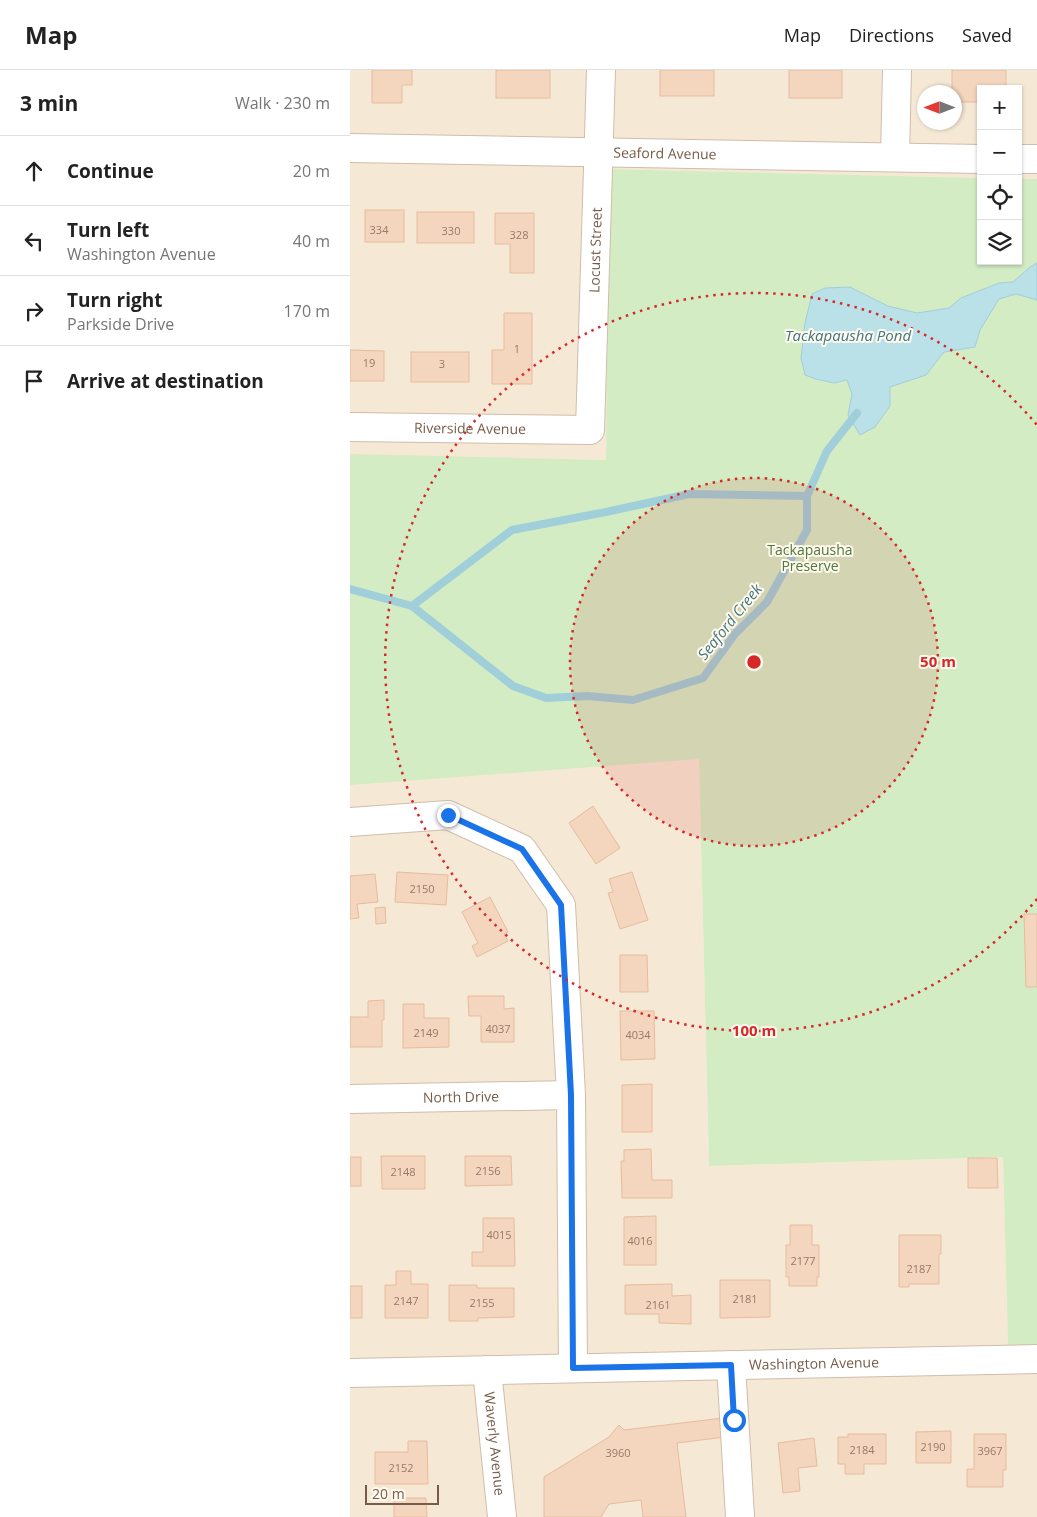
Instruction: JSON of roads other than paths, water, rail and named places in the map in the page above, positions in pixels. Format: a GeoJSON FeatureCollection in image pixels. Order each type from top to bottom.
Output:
{"type":"FeatureCollection","features":[{"type":"Feature","properties":{"kind":"street","name":"Locust Street"},"geometry":{"type":"LineString","coordinates":[[590,430],[601,70]]}},
{"type":"Feature","properties":{"kind":"street"},"geometry":{"type":"LineString","coordinates":[[895,157],[897,70]]}},
{"type":"Feature","properties":{"kind":"street","name":"Seaford Avenue"},"geometry":{"type":"LineString","coordinates":[[350,148],[977,158]]}},
{"type":"Feature","properties":{"kind":"street"},"geometry":{"type":"LineString","coordinates":[[1022,159],[1037,160]]}},
{"type":"Feature","properties":{"kind":"street","name":"Riverside Avenue"},"geometry":{"type":"LineString","coordinates":[[350,427],[590,430]]}},
{"type":"Feature","properties":{"kind":"street"},"geometry":{"type":"LineString","coordinates":[[350,822],[448,815],[522,849],[561,905],[571,1095],[573,1368]]}},
{"type":"Feature","properties":{"kind":"street","name":"North Drive"},"geometry":{"type":"LineString","coordinates":[[350,1099],[571,1095]]}},
{"type":"Feature","properties":{"kind":"street","name":"Washington Avenue"},"geometry":{"type":"LineString","coordinates":[[350,1373],[1037,1359]]}},
{"type":"Feature","properties":{"kind":"street"},"geometry":{"type":"LineString","coordinates":[[731,1365],[740,1517]]}},
{"type":"Feature","properties":{"kind":"street","name":"Waverly Avenue"},"geometry":{"type":"LineString","coordinates":[[487,1370],[502,1517]]}},
{"type":"Feature","properties":{"kind":"water","name":"Tackapausha Pond"},"geometry":{"type":"Polygon","coordinates":[[[1037,263],[1037,300],[1016,294],[999,299],[980,330],[975,347],[944,352],[926,375],[890,387],[890,406],[875,427],[860,435],[848,415],[852,394],[847,380],[834,383],[805,375],[801,358],[805,323],[812,294],[825,288],[850,287],[888,306],[917,313],[949,308],[961,298],[999,283],[1013,282],[1037,263]]]}},
{"type":"Feature","properties":{"kind":"waterway","name":"Seaford Creek"},"geometry":{"type":"LineString","coordinates":[[350,589],[412,606],[513,686],[546,698],[587,696],[633,700],[703,678],[735,634],[767,602],[807,530],[807,496],[827,451],[857,413]]}},
{"type":"Feature","properties":{"kind":"waterway"},"geometry":{"type":"LineString","coordinates":[[412,606],[512,530],[689,494],[807,496]]}},
{"type":"Feature","properties":{"kind":"park label","name":"Tackapausha Preserve"},"geometry":{"type":"Point","coordinates":[810,558]}}]}
